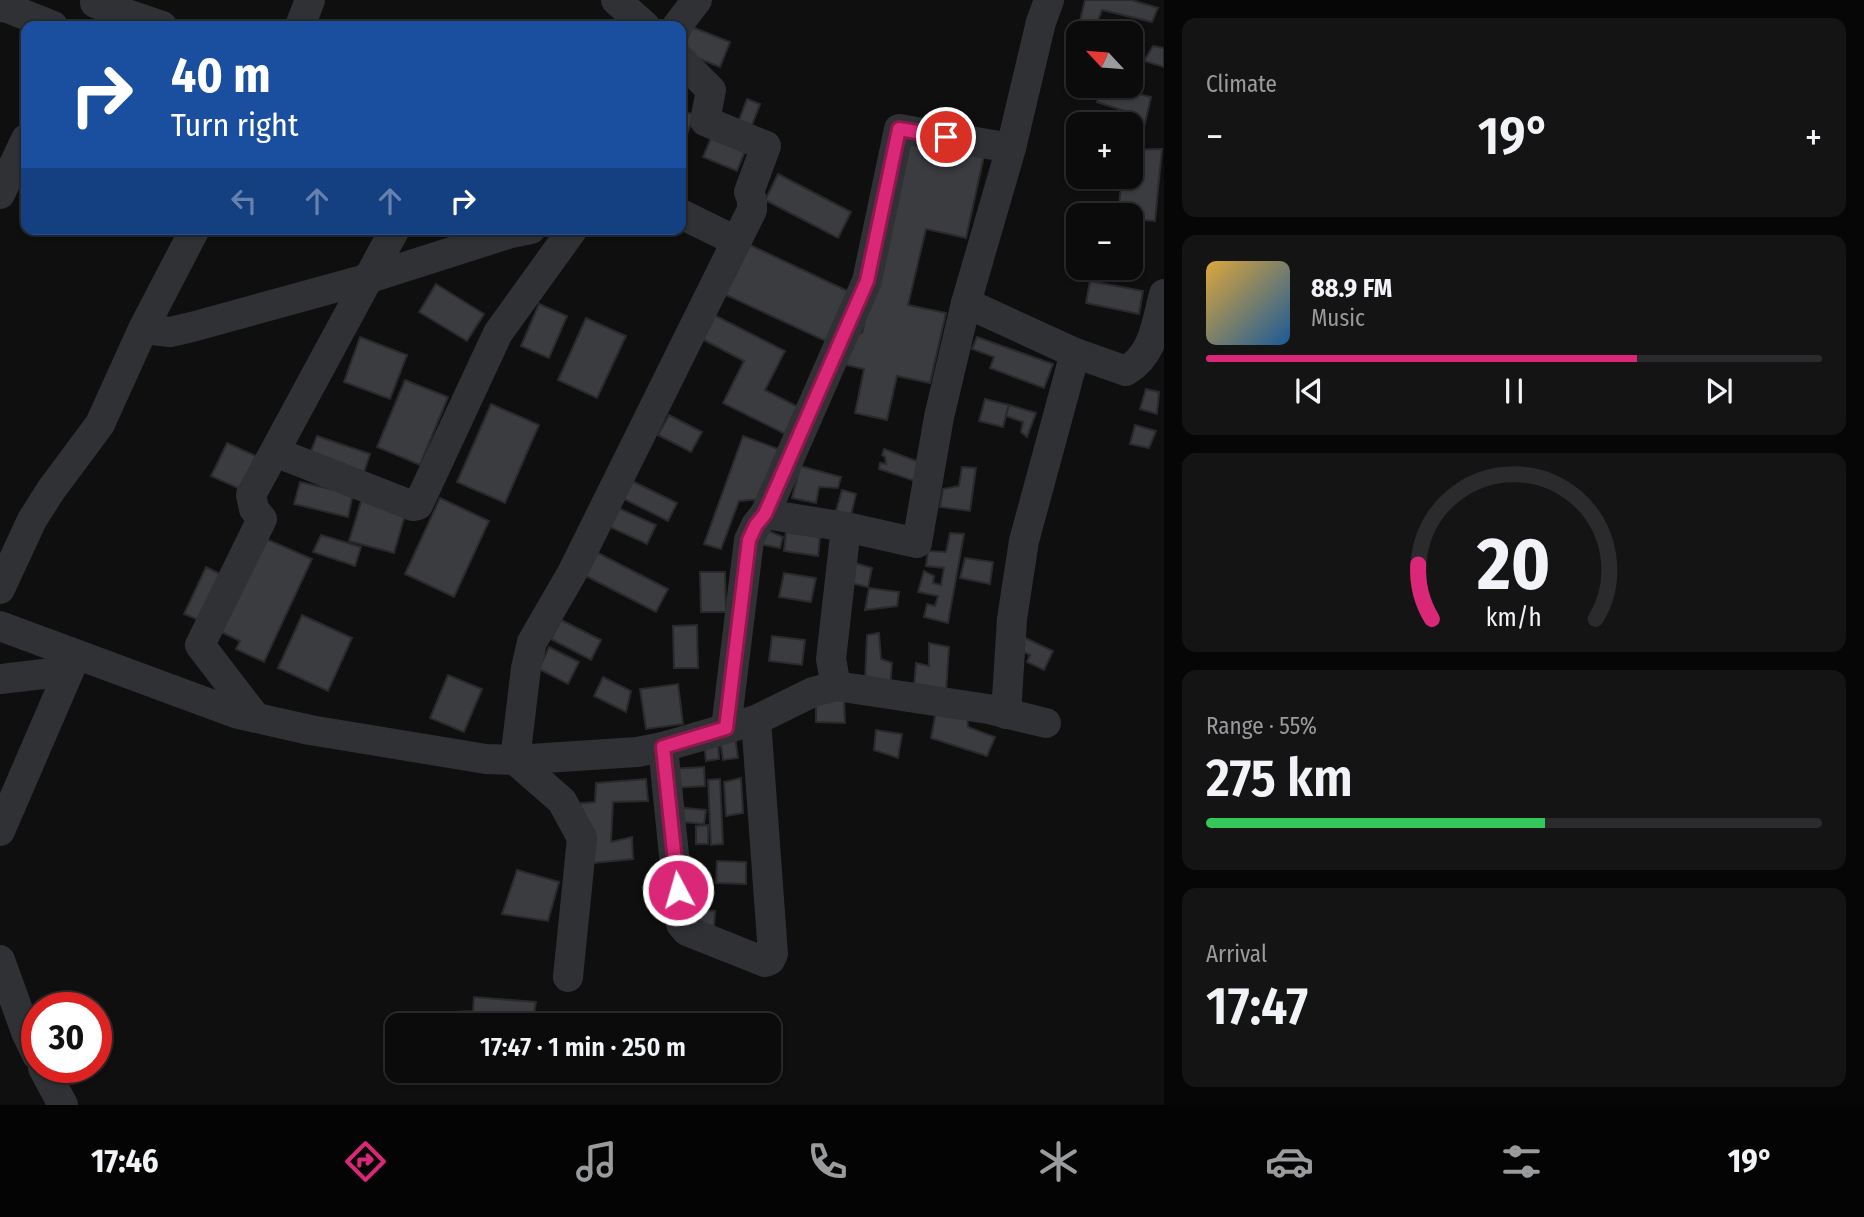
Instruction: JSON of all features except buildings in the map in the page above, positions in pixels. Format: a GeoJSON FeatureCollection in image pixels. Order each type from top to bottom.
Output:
{"type":"FeatureCollection","features":[{"type":"Feature","properties":{"kind":"street"},"geometry":{"type":"LineString","coordinates":[[302,21],[310,0]]}},
{"type":"Feature","properties":{"kind":"street"},"geometry":{"type":"LineString","coordinates":[[616,0],[639,21]]}},
{"type":"Feature","properties":{"kind":"street"},"geometry":{"type":"LineString","coordinates":[[681,21],[697,0]]}},
{"type":"Feature","properties":{"kind":"street"},"geometry":{"type":"LineString","coordinates":[[765,514],[917,542],[939,418],[966,303],[1011,148],[1041,22],[1049,0]]}},
{"type":"Feature","properties":{"kind":"street"},"geometry":{"type":"LineString","coordinates":[[0,7],[40,21]]}},
{"type":"Feature","properties":{"kind":"street"},"geometry":{"type":"LineString","coordinates":[[91,10],[140,21]]}},
{"type":"Feature","properties":{"kind":"street"},"geometry":{"type":"LineString","coordinates":[[515,760],[526,668],[532,642],[572,573],[752,210],[749,192],[766,146],[705,121],[711,90],[686,65]]}},
{"type":"Feature","properties":{"kind":"street"},"geometry":{"type":"LineString","coordinates":[[726,728],[749,540],[765,514],[867,281],[899,129],[1011,148]]}},
{"type":"Feature","properties":{"kind":"street"},"geometry":{"type":"LineString","coordinates":[[0,194],[21,150]]}},
{"type":"Feature","properties":{"kind":"street"},"geometry":{"type":"LineString","coordinates":[[686,216],[736,241]]}},
{"type":"Feature","properties":{"kind":"street"},"geometry":{"type":"LineString","coordinates":[[2,578],[32,520],[100,424],[143,329],[192,235]]}},
{"type":"Feature","properties":{"kind":"street"},"geometry":{"type":"LineString","coordinates":[[256,718],[200,645],[262,519],[254,509],[251,495],[392,235]]}},
{"type":"Feature","properties":{"kind":"street"},"geometry":{"type":"LineString","coordinates":[[143,329],[170,332],[192,327],[370,278],[505,235]]}},
{"type":"Feature","properties":{"kind":"street"},"geometry":{"type":"LineString","coordinates":[[275,452],[413,506],[418,505],[498,333],[569,235]]}},
{"type":"Feature","properties":{"kind":"street"},"geometry":{"type":"LineString","coordinates":[[966,303],[1075,353],[1126,371],[1139,363],[1148,351],[1164,294]]}},
{"type":"Feature","properties":{"kind":"street"},"geometry":{"type":"LineString","coordinates":[[1006,714],[1012,619],[1024,541],[1075,353]]}},
{"type":"Feature","properties":{"kind":"street"},"geometry":{"type":"LineString","coordinates":[[836,685],[831,660],[846,527]]}},
{"type":"Feature","properties":{"kind":"street"},"geometry":{"type":"LineString","coordinates":[[0,626],[73,663],[235,713],[310,730],[473,757],[515,760],[637,752],[663,747],[756,720],[813,692],[836,685],[1046,723]]}},
{"type":"Feature","properties":{"kind":"street"},"geometry":{"type":"LineString","coordinates":[[0,679],[73,663]]}},
{"type":"Feature","properties":{"kind":"street"},"geometry":{"type":"LineString","coordinates":[[0,831],[73,663]]}},
{"type":"Feature","properties":{"kind":"street"},"geometry":{"type":"LineString","coordinates":[[663,747],[681,924],[687,931],[765,962],[770,960],[773,954],[756,720]]}},
{"type":"Feature","properties":{"kind":"street"},"geometry":{"type":"LineString","coordinates":[[515,760],[562,801],[582,838],[568,977]]}},
{"type":"Feature","properties":{"kind":"street"},"geometry":{"type":"LineString","coordinates":[[0,960],[21,1018]]}},
{"type":"Feature","properties":{"kind":"street"},"geometry":{"type":"LineString","coordinates":[[51,1083],[63,1105]]}},
{"type":"Feature","properties":{"kind":"route"},"geometry":{"type":"LineString","coordinates":[[678,890],[663,747],[726,728],[749,540],[765,514],[784,473],[800,430],[867,281],[899,129],[946,137]]}}]}
